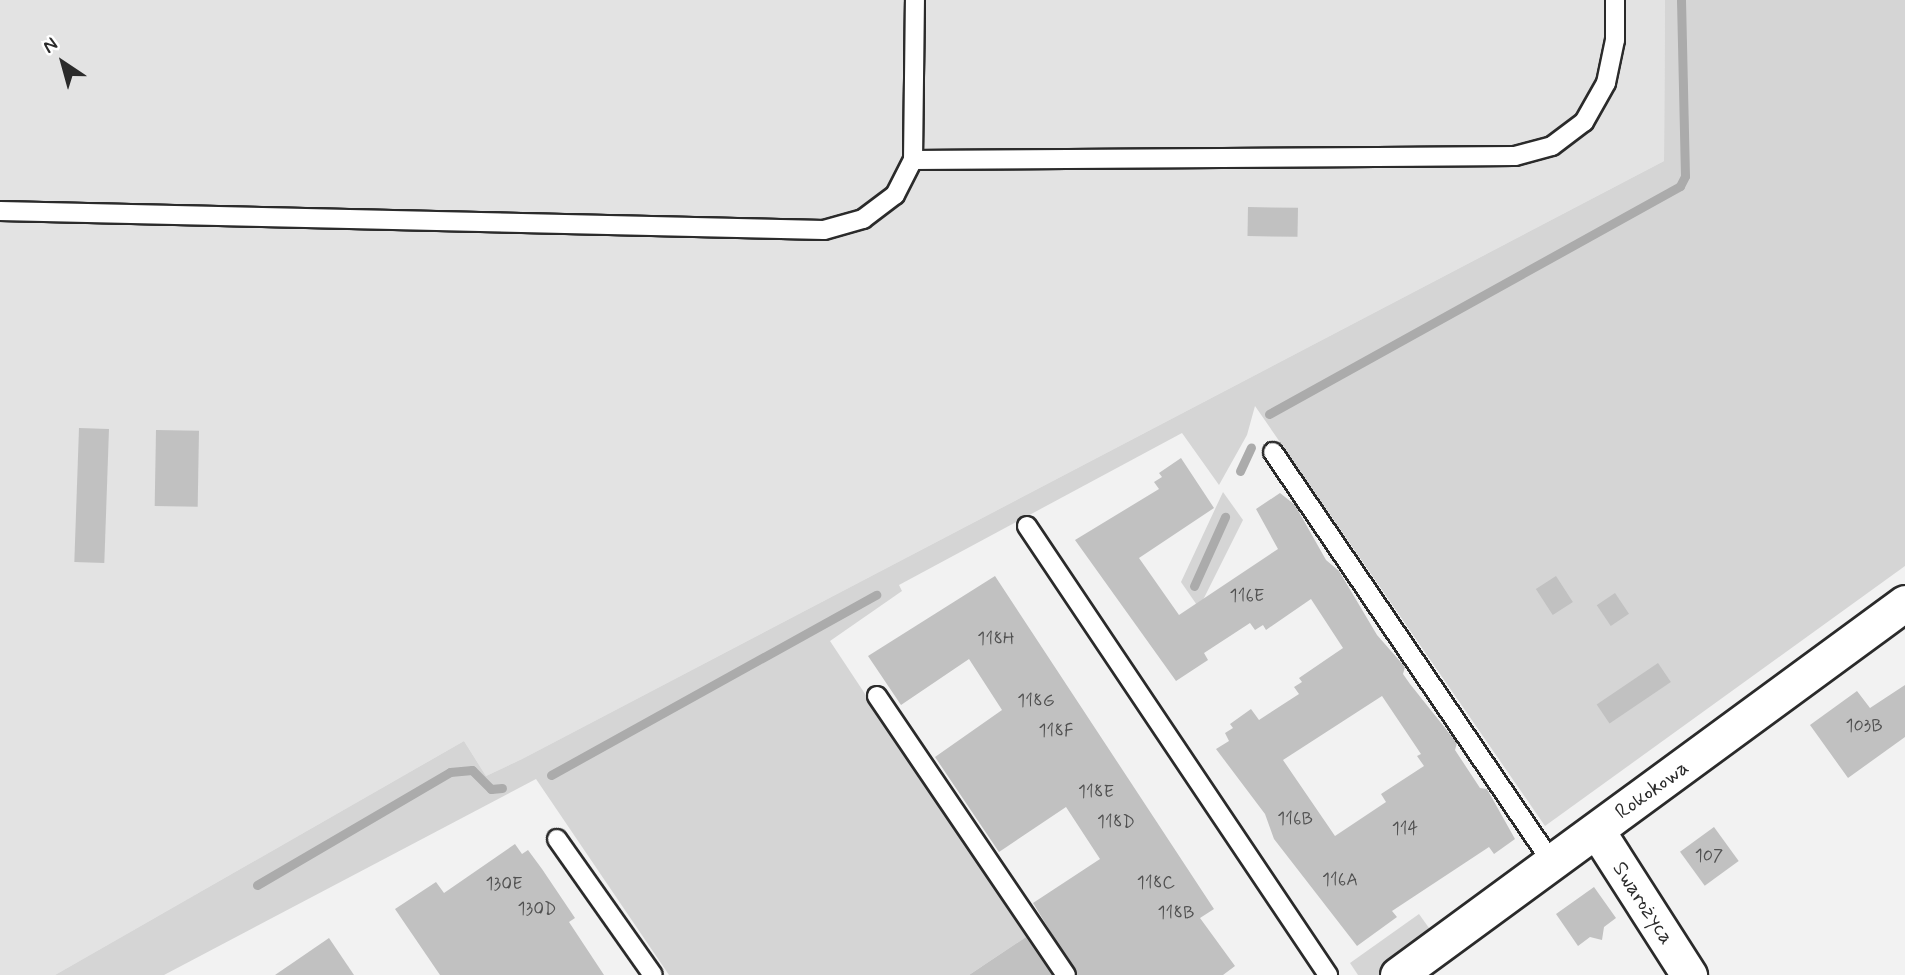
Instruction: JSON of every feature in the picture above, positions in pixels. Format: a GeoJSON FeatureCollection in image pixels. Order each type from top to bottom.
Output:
{"type":"FeatureCollection","features":[{"type":"Feature","properties":{"kind":"street","name":"Rokokowa"},"geometry":{"type":"LineString","coordinates":[[1398,975],[1905,603]]}},
{"type":"Feature","properties":{"kind":"street","name":"Swarożyca"},"geometry":{"type":"LineString","coordinates":[[1597,831],[1689,975]]}},
{"type":"Feature","properties":{"kind":"lane"},"geometry":{"type":"LineString","coordinates":[[0,211],[824,230],[863,219],[895,195],[913,160],[915,0]]}},
{"type":"Feature","properties":{"kind":"lane"},"geometry":{"type":"LineString","coordinates":[[913,160],[1516,156],[1552,146],[1584,122],[1606,83],[1615,40],[1615,0]]}},
{"type":"Feature","properties":{"kind":"lane"},"geometry":{"type":"LineString","coordinates":[[1273,452],[1552,863]]}},
{"type":"Feature","properties":{"kind":"lane"},"geometry":{"type":"LineString","coordinates":[[1027,526],[1328,975]]}},
{"type":"Feature","properties":{"kind":"lane"},"geometry":{"type":"LineString","coordinates":[[877,696],[1066,975]]}},
{"type":"Feature","properties":{"kind":"lane"},"geometry":{"type":"LineString","coordinates":[[557,839],[653,975]]}},
{"type":"Feature","properties":{"kind":"shaded area"},"geometry":{"type":"Polygon","coordinates":[[[0,0],[1665,0],[1664,161],[522,759],[486,776],[464,741],[55,975],[0,975],[0,0]]]}},
{"type":"Feature","properties":{"kind":"shaded area"},"geometry":{"type":"Polygon","coordinates":[[[1665,0],[1905,0],[1905,566],[1545,826],[1255,406],[1247,435],[1219,485],[1182,433],[899,585],[902,591],[830,641],[1026,937],[969,975],[669,975],[536,779],[164,975],[55,975],[464,741],[486,776],[522,759],[1664,161],[1665,0]]]}},
{"type":"Feature","properties":{"kind":"shaded area"},"geometry":{"type":"Polygon","coordinates":[[[1223,492],[1243,520],[1199,608],[1181,582],[1223,492]]]}},
{"type":"Feature","properties":{"kind":"shaded area"},"geometry":{"type":"Polygon","coordinates":[[[1419,914],[1434,935],[1380,975],[1358,975],[1350,963],[1419,914]]]}},
{"type":"Feature","properties":{"kind":"building"},"geometry":{"type":"Polygon","coordinates":[[[1248,207],[1298,208],[1297,237],[1247,236],[1248,207]]]}},
{"type":"Feature","properties":{"kind":"building"},"geometry":{"type":"Polygon","coordinates":[[[79,428],[109,429],[104,563],[74,562],[79,428]]]}},
{"type":"Feature","properties":{"kind":"building"},"geometry":{"type":"Polygon","coordinates":[[[156,430],[199,431],[198,507],[155,506],[156,430]]]}},
{"type":"Feature","properties":{"kind":"building"},"geometry":{"type":"Polygon","coordinates":[[[1181,458],[1214,508],[1139,558],[1179,615],[1278,549],[1256,509],[1280,493],[1295,505],[1326,560],[1339,571],[1377,635],[1405,667],[1403,674],[1457,743],[1455,750],[1480,788],[1487,789],[1515,839],[1494,854],[1489,847],[1392,911],[1397,917],[1357,946],[1274,839],[1265,814],[1216,749],[1229,741],[1225,733],[1233,728],[1230,724],[1251,709],[1259,720],[1299,694],[1294,687],[1302,682],[1299,678],[1343,648],[1311,599],[1266,630],[1263,625],[1255,630],[1250,623],[1204,653],[1208,660],[1176,681],[1075,540],[1159,489],[1154,482],[1162,477],[1159,473],[1181,458]],[[1382,696],[1283,760],[1335,836],[1386,802],[1381,794],[1424,766],[1417,756],[1421,754],[1382,696]]]}},
{"type":"Feature","properties":{"kind":"building"},"geometry":{"type":"Polygon","coordinates":[[[995,576],[1214,909],[1200,918],[1235,966],[1223,975],[1077,975],[1033,903],[1100,859],[1066,807],[999,852],[935,757],[1002,710],[969,659],[901,705],[868,656],[995,576]]]}},
{"type":"Feature","properties":{"kind":"building"},"geometry":{"type":"Polygon","coordinates":[[[1556,576],[1573,602],[1553,615],[1536,589],[1556,576]]]}},
{"type":"Feature","properties":{"kind":"building"},"geometry":{"type":"Polygon","coordinates":[[[1615,593],[1629,614],[1611,626],[1597,605],[1615,593]]]}},
{"type":"Feature","properties":{"kind":"building"},"geometry":{"type":"Polygon","coordinates":[[[1658,663],[1671,682],[1610,723],[1597,704],[1658,663]]]}},
{"type":"Feature","properties":{"kind":"building"},"geometry":{"type":"Polygon","coordinates":[[[1905,685],[1905,737],[1848,778],[1810,725],[1857,691],[1870,708],[1905,685]]]}},
{"type":"Feature","properties":{"kind":"building"},"geometry":{"type":"Polygon","coordinates":[[[1714,827],[1739,861],[1705,886],[1680,852],[1714,827]]]}},
{"type":"Feature","properties":{"kind":"building"},"geometry":{"type":"Polygon","coordinates":[[[515,844],[522,854],[528,850],[542,869],[575,918],[569,922],[604,975],[440,975],[395,909],[436,882],[444,893],[515,844]]]}},
{"type":"Feature","properties":{"kind":"building"},"geometry":{"type":"Polygon","coordinates":[[[1594,887],[1616,918],[1604,927],[1602,940],[1590,937],[1578,946],[1556,914],[1594,887]]]}},
{"type":"Feature","properties":{"kind":"building"},"geometry":{"type":"Polygon","coordinates":[[[1026,937],[1052,975],[969,975],[1026,937]]]}},
{"type":"Feature","properties":{"kind":"building"},"geometry":{"type":"Polygon","coordinates":[[[329,938],[354,975],[275,975],[329,938]]]}},
{"type":"Feature","properties":{"kind":"waterway"},"geometry":{"type":"LineString","coordinates":[[1269,414],[1680,186],[1685,176],[1681,0]]}},
{"type":"Feature","properties":{"kind":"waterway"},"geometry":{"type":"LineString","coordinates":[[1240,471],[1251,447]]}},
{"type":"Feature","properties":{"kind":"waterway"},"geometry":{"type":"LineString","coordinates":[[1194,586],[1225,517]]}},
{"type":"Feature","properties":{"kind":"waterway"},"geometry":{"type":"LineString","coordinates":[[551,775],[876,595]]}},
{"type":"Feature","properties":{"kind":"waterway"},"geometry":{"type":"LineString","coordinates":[[257,885],[450,772],[472,770],[491,789],[502,788]]}}]}
